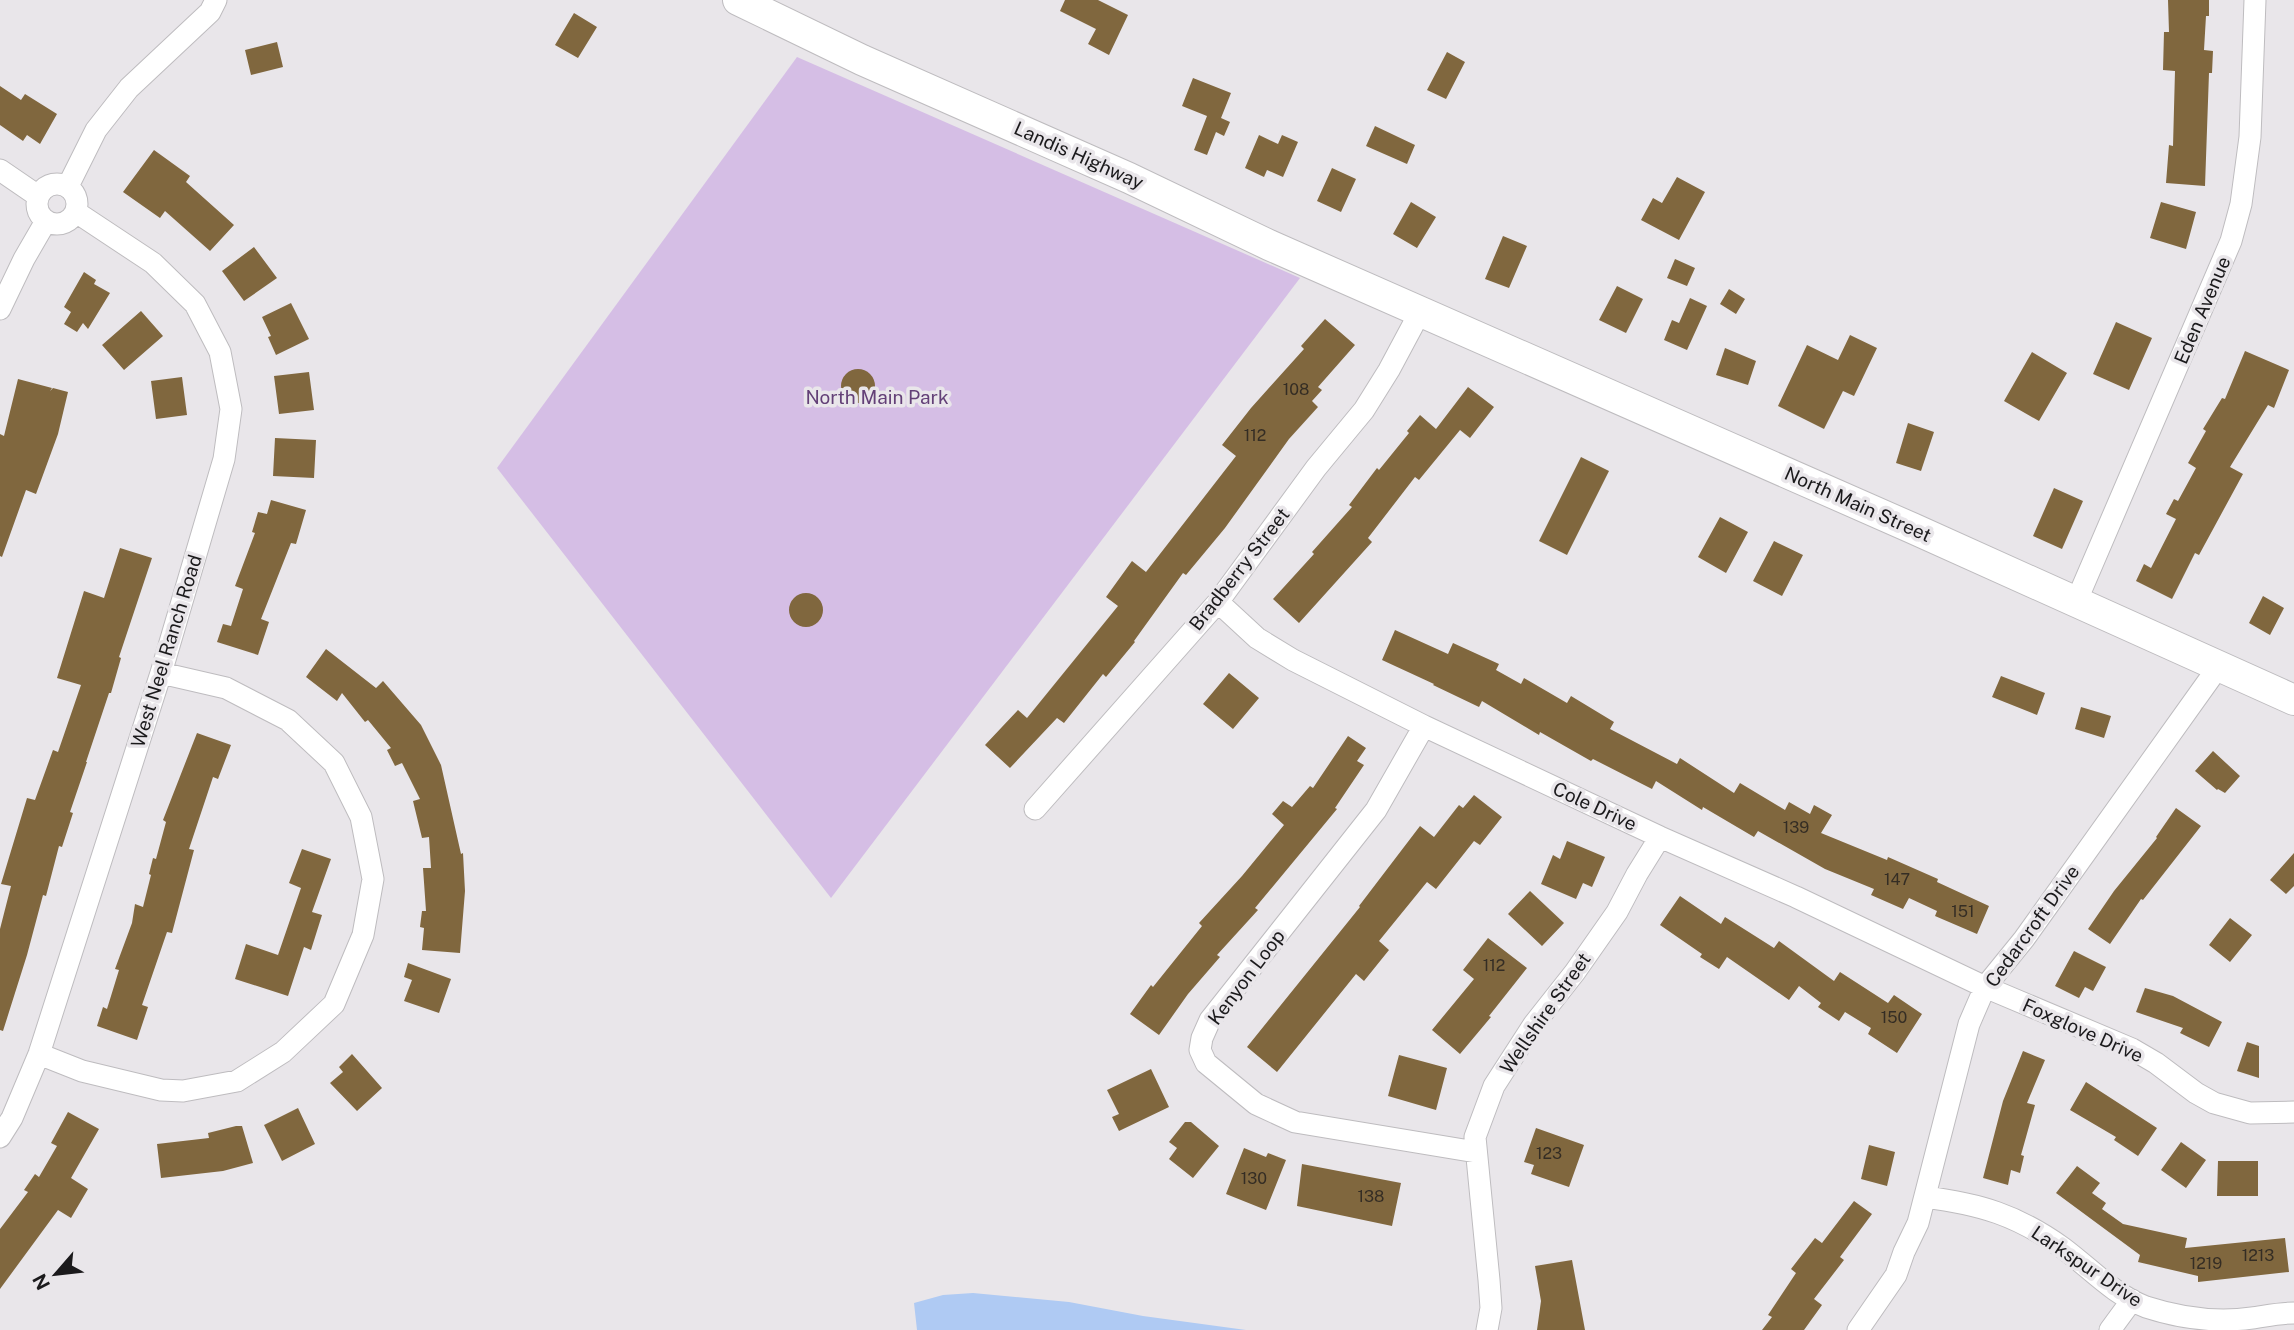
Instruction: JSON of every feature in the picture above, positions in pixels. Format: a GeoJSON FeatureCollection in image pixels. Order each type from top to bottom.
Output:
{"type":"FeatureCollection","features":[{"type":"Feature","properties":{"kind":"main road","name":"Landis Highway"},"geometry":{"type":"LineString","coordinates":[[738,0],[862,60],[1117,172],[1269,245],[1420,312]]}},
{"type":"Feature","properties":{"kind":"main road","name":"North Main Street"},"geometry":{"type":"LineString","coordinates":[[1420,312],[2076,601],[2294,701]]}},
{"type":"Feature","properties":{"kind":"street"},"geometry":{"type":"LineString","coordinates":[[68,186],[96,130],[129,88],[210,12],[216,0]]}},
{"type":"Feature","properties":{"kind":"street","name":"Eden Avenue"},"geometry":{"type":"LineString","coordinates":[[2076,601],[2231,241],[2241,204],[2250,137],[2255,0]]}},
{"type":"Feature","properties":{"kind":"street"},"geometry":{"type":"LineString","coordinates":[[0,170],[38,196]]}},
{"type":"Feature","properties":{"kind":"street"},"geometry":{"type":"LineString","coordinates":[[54,183],[68,186],[76,197],[76,212],[66,222],[52,224],[46,221],[37,210],[38,196],[54,183]]}},
{"type":"Feature","properties":{"kind":"street","name":"West Neel Ranch Road"},"geometry":{"type":"LineString","coordinates":[[0,1137],[12,1118],[38,1054],[161,673],[224,458],[231,409],[220,352],[195,304],[153,263],[76,212]]}},
{"type":"Feature","properties":{"kind":"street"},"geometry":{"type":"LineString","coordinates":[[0,309],[46,221]]}},
{"type":"Feature","properties":{"kind":"street","name":"Bradberry Street"},"geometry":{"type":"LineString","coordinates":[[1035,809],[1217,602],[1317,468],[1364,411],[1420,312]]}},
{"type":"Feature","properties":{"kind":"street","name":"Cole Drive"},"geometry":{"type":"LineString","coordinates":[[1217,602],[1257,638],[1293,660],[1424,726],[1985,987]]}},
{"type":"Feature","properties":{"kind":"street","name":"Cedarcroft Drive"},"geometry":{"type":"LineString","coordinates":[[1858,1330],[1896,1275],[1918,1223],[1969,1024],[1985,987],[2024,939],[2219,666]]}},
{"type":"Feature","properties":{"kind":"street"},"geometry":{"type":"LineString","coordinates":[[38,1054],[82,1071],[161,1090],[183,1091],[237,1081],[283,1052],[334,1004],[363,935],[373,879],[361,817],[334,763],[288,720],[226,688],[161,673]]}},
{"type":"Feature","properties":{"kind":"street","name":"Kenyon Loop"},"geometry":{"type":"LineString","coordinates":[[1424,726],[1376,810],[1209,1020],[1200,1050],[1206,1063],[1241,1093],[1256,1104],[1295,1122],[1476,1152]]}},
{"type":"Feature","properties":{"kind":"street","name":"Wellshire Street"},"geometry":{"type":"LineString","coordinates":[[1487,1330],[1491,1308],[1475,1137],[1494,1086],[1534,1024],[1617,912],[1660,837]]}},
{"type":"Feature","properties":{"kind":"street","name":"Foxglove Drive"},"geometry":{"type":"LineString","coordinates":[[1985,987],[2132,1049],[2196,1093],[2214,1102],[2249,1113],[2294,1112]]}},
{"type":"Feature","properties":{"kind":"street","name":"Larkspur Drive"},"geometry":{"type":"LineString","coordinates":[[1925,1197],[1969,1203],[2024,1223],[2064,1249],[2100,1279],[2145,1306],[2196,1320],[2249,1319],[2294,1313]]}},
{"type":"Feature","properties":{"kind":"street"},"geometry":{"type":"LineString","coordinates":[[2110,1330],[2132,1300]]}},
{"type":"Feature","properties":{"kind":"green space","name":"North Main Park"},"geometry":{"type":"Polygon","coordinates":[[[797,57],[1300,278],[831,898],[497,468],[797,57]]]}},
{"type":"Feature","properties":{"kind":"water"},"geometry":{"type":"Polygon","coordinates":[[[973,1293],[1069,1302],[1143,1316],[1246,1330],[917,1330],[914,1303],[943,1295],[973,1293]]]}},
{"type":"Feature","properties":{"kind":"building"},"geometry":{"type":"Polygon","coordinates":[[[1065,0],[1098,0],[1128,15],[1109,55],[1088,44],[1096,29],[1060,11],[1065,0]]]}},
{"type":"Feature","properties":{"kind":"building"},"geometry":{"type":"Polygon","coordinates":[[[2168,0],[2209,0],[2204,50],[2213,51],[2212,73],[2209,73],[2205,186],[2166,183],[2169,145],[2173,146],[2175,71],[2163,70],[2164,32],[2169,32],[2168,0]]]}},
{"type":"Feature","properties":{"kind":"building"},"geometry":{"type":"Polygon","coordinates":[[[574,13],[597,27],[578,58],[555,45],[574,13]]]}},
{"type":"Feature","properties":{"kind":"building"},"geometry":{"type":"Polygon","coordinates":[[[277,42],[283,67],[251,75],[245,50],[277,42]]]}},
{"type":"Feature","properties":{"kind":"building"},"geometry":{"type":"Polygon","coordinates":[[[1447,52],[1465,62],[1446,99],[1427,90],[1447,52]]]}},
{"type":"Feature","properties":{"kind":"building"},"geometry":{"type":"Polygon","coordinates":[[[1193,78],[1231,93],[1221,118],[1230,122],[1224,136],[1216,132],[1207,155],[1194,150],[1207,116],[1182,106],[1193,78]]]}},
{"type":"Feature","properties":{"kind":"building"},"geometry":{"type":"Polygon","coordinates":[[[0,86],[21,100],[25,94],[57,114],[40,144],[27,135],[23,141],[0,125],[0,86]]]}},
{"type":"Feature","properties":{"kind":"building"},"geometry":{"type":"Polygon","coordinates":[[[1375,126],[1415,145],[1407,164],[1366,146],[1375,126]]]}},
{"type":"Feature","properties":{"kind":"building"},"geometry":{"type":"Polygon","coordinates":[[[1259,135],[1278,144],[1282,135],[1298,142],[1283,177],[1267,170],[1264,177],[1245,168],[1259,135]]]}},
{"type":"Feature","properties":{"kind":"building"},"geometry":{"type":"Polygon","coordinates":[[[154,150],[190,176],[186,182],[234,225],[210,251],[165,211],[160,218],[123,192],[154,150]]]}},
{"type":"Feature","properties":{"kind":"building"},"geometry":{"type":"Polygon","coordinates":[[[1332,168],[1356,179],[1341,212],[1317,201],[1332,168]]]}},
{"type":"Feature","properties":{"kind":"building"},"geometry":{"type":"Polygon","coordinates":[[[1677,177],[1705,192],[1679,240],[1641,220],[1653,198],[1662,203],[1677,177]]]}},
{"type":"Feature","properties":{"kind":"building"},"geometry":{"type":"Polygon","coordinates":[[[1411,202],[1436,217],[1417,248],[1393,234],[1411,202]]]}},
{"type":"Feature","properties":{"kind":"building"},"geometry":{"type":"Polygon","coordinates":[[[2161,202],[2196,212],[2186,249],[2150,238],[2161,202]]]}},
{"type":"Feature","properties":{"kind":"building"},"geometry":{"type":"Polygon","coordinates":[[[1503,236],[1527,246],[1509,288],[1485,279],[1503,236]]]}},
{"type":"Feature","properties":{"kind":"building"},"geometry":{"type":"Polygon","coordinates":[[[254,247],[277,278],[244,301],[222,271],[254,247]]]}},
{"type":"Feature","properties":{"kind":"building"},"geometry":{"type":"Polygon","coordinates":[[[1675,259],[1695,268],[1687,286],[1667,278],[1675,259]]]}},
{"type":"Feature","properties":{"kind":"building"},"geometry":{"type":"Polygon","coordinates":[[[84,272],[96,280],[94,284],[110,293],[88,329],[83,323],[77,332],[64,324],[71,312],[64,307],[84,272]]]}},
{"type":"Feature","properties":{"kind":"building"},"geometry":{"type":"Polygon","coordinates":[[[1617,286],[1643,299],[1626,333],[1599,320],[1617,286]]]}},
{"type":"Feature","properties":{"kind":"building"},"geometry":{"type":"Polygon","coordinates":[[[1729,289],[1745,299],[1736,314],[1720,304],[1729,289]]]}},
{"type":"Feature","properties":{"kind":"building"},"geometry":{"type":"Polygon","coordinates":[[[1690,298],[1707,306],[1687,350],[1664,340],[1672,320],[1679,323],[1690,298]]]}},
{"type":"Feature","properties":{"kind":"building"},"geometry":{"type":"Polygon","coordinates":[[[291,303],[309,339],[276,355],[262,317],[291,303]]]}},
{"type":"Feature","properties":{"kind":"building"},"geometry":{"type":"Polygon","coordinates":[[[141,311],[163,336],[124,370],[102,345],[141,311]]]}},
{"type":"Feature","properties":{"kind":"building"},"geometry":{"type":"Polygon","coordinates":[[[1325,319],[1355,345],[1318,387],[1322,390],[1312,401],[1318,407],[1289,439],[1225,528],[1186,575],[1183,573],[1135,642],[1106,677],[1103,674],[1064,723],[1057,718],[1010,768],[985,745],[1018,710],[1027,718],[1118,606],[1106,597],[1132,561],[1146,572],[1236,456],[1222,445],[1304,349],[1301,346],[1325,319]]]}},
{"type":"Feature","properties":{"kind":"building"},"geometry":{"type":"Polygon","coordinates":[[[2116,322],[2152,338],[2129,390],[2093,374],[2116,322]]]}},
{"type":"Feature","properties":{"kind":"building"},"geometry":{"type":"Polygon","coordinates":[[[1850,335],[1877,348],[1854,396],[1843,391],[1824,429],[1778,406],[1807,345],[1838,360],[1850,335]]]}},
{"type":"Feature","properties":{"kind":"building"},"geometry":{"type":"Polygon","coordinates":[[[1725,348],[1756,361],[1748,385],[1716,375],[1725,348]]]}},
{"type":"Feature","properties":{"kind":"building"},"geometry":{"type":"Polygon","coordinates":[[[2245,351],[2289,370],[2274,408],[2268,405],[2230,467],[2243,474],[2199,555],[2195,553],[2172,599],[2136,581],[2144,564],[2151,568],[2176,519],[2166,514],[2174,499],[2178,501],[2196,468],[2188,463],[2206,431],[2203,429],[2222,398],[2225,399],[2245,351]]]}},
{"type":"Feature","properties":{"kind":"building"},"geometry":{"type":"Polygon","coordinates":[[[2032,352],[2067,373],[2039,421],[2004,401],[2032,352]]]}},
{"type":"Feature","properties":{"kind":"building"},"geometry":{"type":"Polygon","coordinates":[[[858,369],[870,374],[875,386],[870,398],[858,403],[846,398],[841,386],[846,374],[858,369]]]}},
{"type":"Feature","properties":{"kind":"building"},"geometry":{"type":"Polygon","coordinates":[[[309,372],[314,410],[279,414],[274,376],[309,372]]]}},
{"type":"Feature","properties":{"kind":"building"},"geometry":{"type":"Polygon","coordinates":[[[182,377],[187,415],[156,419],[151,381],[182,377]]]}},
{"type":"Feature","properties":{"kind":"building"},"geometry":{"type":"Polygon","coordinates":[[[18,379],[52,388],[50,391],[53,388],[68,392],[58,434],[36,494],[26,490],[2,557],[0,434],[4,436],[18,379]]]}},
{"type":"Feature","properties":{"kind":"building"},"geometry":{"type":"Polygon","coordinates":[[[1468,387],[1494,407],[1470,438],[1460,430],[1419,480],[1415,477],[1368,538],[1372,542],[1299,623],[1273,599],[1352,507],[1349,505],[1377,468],[1379,470],[1409,433],[1407,431],[1420,415],[1436,429],[1468,387]]]}},
{"type":"Feature","properties":{"kind":"building"},"geometry":{"type":"Polygon","coordinates":[[[1908,423],[1934,432],[1921,471],[1896,463],[1908,423]]]}},
{"type":"Feature","properties":{"kind":"building"},"geometry":{"type":"Polygon","coordinates":[[[275,438],[316,440],[314,478],[273,476],[275,438]]]}},
{"type":"Feature","properties":{"kind":"building"},"geometry":{"type":"Polygon","coordinates":[[[1581,457],[1609,471],[1567,555],[1539,541],[1581,457]]]}},
{"type":"Feature","properties":{"kind":"building"},"geometry":{"type":"Polygon","coordinates":[[[2054,488],[2083,501],[2062,549],[2033,536],[2054,488]]]}},
{"type":"Feature","properties":{"kind":"building"},"geometry":{"type":"Polygon","coordinates":[[[271,500],[306,510],[296,544],[291,543],[261,619],[269,622],[258,655],[217,642],[223,624],[231,626],[243,589],[235,586],[255,533],[252,532],[258,512],[267,514],[271,500]]]}},
{"type":"Feature","properties":{"kind":"building"},"geometry":{"type":"Polygon","coordinates":[[[1720,517],[1748,532],[1726,573],[1698,557],[1720,517]]]}},
{"type":"Feature","properties":{"kind":"building"},"geometry":{"type":"Polygon","coordinates":[[[1774,541],[1803,555],[1782,596],[1753,581],[1774,541]]]}},
{"type":"Feature","properties":{"kind":"building"},"geometry":{"type":"Polygon","coordinates":[[[120,548],[152,558],[119,657],[121,658],[111,693],[70,812],[73,813],[62,847],[59,846],[46,896],[43,895],[3,1031],[0,1030],[0,929],[11,886],[1,884],[27,798],[35,800],[53,750],[58,752],[81,685],[57,678],[84,591],[104,598],[120,548]]]}},
{"type":"Feature","properties":{"kind":"building"},"geometry":{"type":"Polygon","coordinates":[[[806,593],[818,598],[823,610],[818,622],[806,627],[794,622],[789,610],[794,598],[806,593]]]}},
{"type":"Feature","properties":{"kind":"building"},"geometry":{"type":"Polygon","coordinates":[[[2263,596],[2284,608],[2270,635],[2249,623],[2263,596]]]}},
{"type":"Feature","properties":{"kind":"building"},"geometry":{"type":"Polygon","coordinates":[[[1395,630],[1448,654],[1453,643],[1499,664],[1496,670],[1521,684],[1524,678],[1567,703],[1571,696],[1614,722],[1610,729],[1677,764],[1680,758],[1734,793],[1740,783],[1785,810],[1789,802],[1810,814],[1814,805],[1832,815],[1821,833],[1887,860],[1888,857],[1989,906],[1977,934],[1935,916],[1937,911],[1909,898],[1903,909],[1871,895],[1874,889],[1825,869],[1758,831],[1754,837],[1703,807],[1702,810],[1656,781],[1652,789],[1593,759],[1591,761],[1540,732],[1539,735],[1482,701],[1479,707],[1382,660],[1395,630]]]}},
{"type":"Feature","properties":{"kind":"building"},"geometry":{"type":"Polygon","coordinates":[[[326,649],[376,688],[383,681],[421,725],[441,765],[461,854],[463,853],[465,891],[460,953],[422,950],[424,928],[420,927],[422,911],[426,911],[423,868],[431,868],[429,837],[422,838],[413,801],[420,799],[402,763],[395,766],[387,750],[391,748],[368,720],[365,722],[342,693],[337,701],[306,677],[326,649]]]}},
{"type":"Feature","properties":{"kind":"building"},"geometry":{"type":"Polygon","coordinates":[[[1229,673],[1259,698],[1233,729],[1203,704],[1229,673]]]}},
{"type":"Feature","properties":{"kind":"building"},"geometry":{"type":"Polygon","coordinates":[[[2001,676],[2045,693],[2037,715],[1992,697],[2001,676]]]}},
{"type":"Feature","properties":{"kind":"building"},"geometry":{"type":"Polygon","coordinates":[[[2081,707],[2111,716],[2104,738],[2075,729],[2081,707]]]}},
{"type":"Feature","properties":{"kind":"building"},"geometry":{"type":"Polygon","coordinates":[[[197,733],[231,745],[218,779],[213,777],[189,849],[194,850],[172,933],[167,932],[142,1005],[148,1007],[137,1040],[97,1026],[103,1007],[107,1009],[119,970],[115,969],[132,923],[135,904],[143,907],[153,858],[156,859],[166,822],[163,820],[197,733]]]}},
{"type":"Feature","properties":{"kind":"building"},"geometry":{"type":"Polygon","coordinates":[[[1348,736],[1366,748],[1357,761],[1364,765],[1335,808],[1337,809],[1255,908],[1258,910],[1217,955],[1220,957],[1188,994],[1159,1035],[1130,1014],[1151,985],[1153,987],[1202,926],[1199,923],[1284,825],[1272,814],[1283,801],[1292,807],[1310,786],[1313,788],[1348,736]]]}},
{"type":"Feature","properties":{"kind":"building"},"geometry":{"type":"Polygon","coordinates":[[[2213,751],[2240,776],[2225,793],[2217,790],[2195,771],[2213,751]]]}},
{"type":"Feature","properties":{"kind":"building"},"geometry":{"type":"Polygon","coordinates":[[[1474,795],[1502,817],[1480,845],[1474,841],[1436,889],[1427,882],[1379,941],[1389,950],[1364,981],[1356,974],[1277,1072],[1247,1047],[1360,907],[1420,826],[1434,837],[1459,805],[1463,808],[1474,795]]]}},
{"type":"Feature","properties":{"kind":"building"},"geometry":{"type":"Polygon","coordinates":[[[2176,808],[2201,826],[2143,900],[2141,899],[2110,944],[2088,929],[2114,891],[2157,838],[2176,808]]]}},
{"type":"Feature","properties":{"kind":"building"},"geometry":{"type":"Polygon","coordinates":[[[1567,841],[1605,857],[1592,887],[1583,883],[1576,899],[1541,884],[1553,855],[1560,859],[1567,841]]]}},
{"type":"Feature","properties":{"kind":"building"},"geometry":{"type":"Polygon","coordinates":[[[302,849],[331,859],[312,912],[322,915],[311,950],[304,947],[288,996],[235,979],[246,944],[278,955],[301,888],[289,883],[302,849]]]}},
{"type":"Feature","properties":{"kind":"building"},"geometry":{"type":"Polygon","coordinates":[[[2294,853],[2294,886],[2286,894],[2270,880],[2294,853]]]}},
{"type":"Feature","properties":{"kind":"building"},"geometry":{"type":"Polygon","coordinates":[[[1530,891],[1564,923],[1542,946],[1508,914],[1530,891]]]}},
{"type":"Feature","properties":{"kind":"building"},"geometry":{"type":"Polygon","coordinates":[[[1680,896],[1721,924],[1725,917],[1774,948],[1779,941],[1834,981],[1840,972],[1888,1003],[1894,995],[1922,1014],[1897,1053],[1868,1034],[1871,1028],[1845,1012],[1839,1021],[1818,1007],[1821,1003],[1799,986],[1789,1000],[1727,957],[1719,969],[1660,925],[1680,896]]]}},
{"type":"Feature","properties":{"kind":"building"},"geometry":{"type":"Polygon","coordinates":[[[2230,918],[2252,935],[2230,962],[2209,945],[2230,918]]]}},
{"type":"Feature","properties":{"kind":"building"},"geometry":{"type":"Polygon","coordinates":[[[1488,938],[1527,968],[1460,1054],[1432,1030],[1474,979],[1463,970],[1488,938]]]}},
{"type":"Feature","properties":{"kind":"building"},"geometry":{"type":"Polygon","coordinates":[[[2074,951],[2106,967],[2093,991],[2085,987],[2079,998],[2055,986],[2074,951]]]}},
{"type":"Feature","properties":{"kind":"building"},"geometry":{"type":"Polygon","coordinates":[[[408,963],[451,979],[439,1013],[404,1001],[412,980],[404,977],[408,963]]]}},
{"type":"Feature","properties":{"kind":"building"},"geometry":{"type":"Polygon","coordinates":[[[2145,988],[2173,996],[2222,1022],[2209,1047],[2180,1033],[2183,1028],[2136,1012],[2145,988]]]}},
{"type":"Feature","properties":{"kind":"building"},"geometry":{"type":"Polygon","coordinates":[[[2247,1042],[2259,1046],[2259,1078],[2237,1071],[2247,1042]]]}},
{"type":"Feature","properties":{"kind":"building"},"geometry":{"type":"Polygon","coordinates":[[[2023,1051],[2045,1060],[2027,1103],[2035,1105],[2021,1155],[2024,1156],[2020,1173],[2011,1170],[2008,1185],[1983,1178],[2003,1101],[2023,1051]]]}},
{"type":"Feature","properties":{"kind":"building"},"geometry":{"type":"Polygon","coordinates":[[[352,1054],[382,1088],[357,1111],[330,1083],[343,1072],[339,1067],[352,1054]]]}},
{"type":"Feature","properties":{"kind":"building"},"geometry":{"type":"Polygon","coordinates":[[[1399,1055],[1447,1068],[1436,1110],[1388,1096],[1399,1055]]]}},
{"type":"Feature","properties":{"kind":"building"},"geometry":{"type":"Polygon","coordinates":[[[1151,1069],[1169,1107],[1119,1131],[1112,1117],[1119,1114],[1107,1090],[1151,1069]]]}},
{"type":"Feature","properties":{"kind":"building"},"geometry":{"type":"Polygon","coordinates":[[[2086,1082],[2157,1128],[2138,1156],[2114,1140],[2116,1137],[2070,1110],[2086,1082]]]}},
{"type":"Feature","properties":{"kind":"building"},"geometry":{"type":"Polygon","coordinates":[[[298,1108],[315,1144],[282,1161],[264,1125],[298,1108]]]}},
{"type":"Feature","properties":{"kind":"building"},"geometry":{"type":"Polygon","coordinates":[[[68,1112],[99,1129],[71,1178],[88,1189],[71,1218],[58,1210],[0,1289],[0,1229],[28,1192],[24,1190],[35,1174],[39,1177],[57,1146],[51,1143],[68,1112]]]}},
{"type":"Feature","properties":{"kind":"building"},"geometry":{"type":"Polygon","coordinates":[[[1185,1122],[1191,1122],[1219,1146],[1193,1178],[1169,1159],[1177,1148],[1169,1142],[1185,1122]]]}},
{"type":"Feature","properties":{"kind":"building"},"geometry":{"type":"Polygon","coordinates":[[[242,1126],[253,1163],[223,1171],[161,1178],[157,1144],[209,1138],[208,1133],[242,1126]]]}},
{"type":"Feature","properties":{"kind":"building"},"geometry":{"type":"Polygon","coordinates":[[[1536,1128],[1584,1145],[1569,1187],[1531,1174],[1534,1165],[1524,1162],[1536,1128]]]}},
{"type":"Feature","properties":{"kind":"building"},"geometry":{"type":"Polygon","coordinates":[[[2181,1142],[2206,1160],[2186,1188],[2161,1170],[2181,1142]]]}},
{"type":"Feature","properties":{"kind":"building"},"geometry":{"type":"Polygon","coordinates":[[[1869,1145],[1895,1152],[1887,1186],[1861,1179],[1869,1145]]]}},
{"type":"Feature","properties":{"kind":"building"},"geometry":{"type":"Polygon","coordinates":[[[1244,1148],[1266,1157],[1268,1153],[1286,1160],[1266,1210],[1226,1194],[1244,1148]]]}},
{"type":"Feature","properties":{"kind":"building"},"geometry":{"type":"Polygon","coordinates":[[[2218,1161],[2258,1161],[2258,1196],[2217,1196],[2218,1161]]]}},
{"type":"Feature","properties":{"kind":"building"},"geometry":{"type":"Polygon","coordinates":[[[1302,1164],[1401,1183],[1392,1226],[1297,1206],[1302,1164]]]}},
{"type":"Feature","properties":{"kind":"building"},"geometry":{"type":"Polygon","coordinates":[[[2077,1166],[2100,1183],[2092,1193],[2106,1203],[2102,1209],[2123,1224],[2187,1238],[2185,1248],[2285,1238],[2289,1272],[2198,1282],[2198,1276],[2138,1262],[2140,1255],[2056,1193],[2077,1166]]]}},
{"type":"Feature","properties":{"kind":"building"},"geometry":{"type":"Polygon","coordinates":[[[1854,1201],[1872,1214],[1840,1257],[1844,1260],[1814,1299],[1822,1305],[1804,1330],[1762,1330],[1772,1317],[1768,1315],[1796,1273],[1791,1269],[1815,1238],[1822,1243],[1854,1201]]]}},
{"type":"Feature","properties":{"kind":"building"},"geometry":{"type":"Polygon","coordinates":[[[1572,1260],[1585,1330],[1537,1330],[1541,1301],[1535,1266],[1572,1260]]]}}]}
